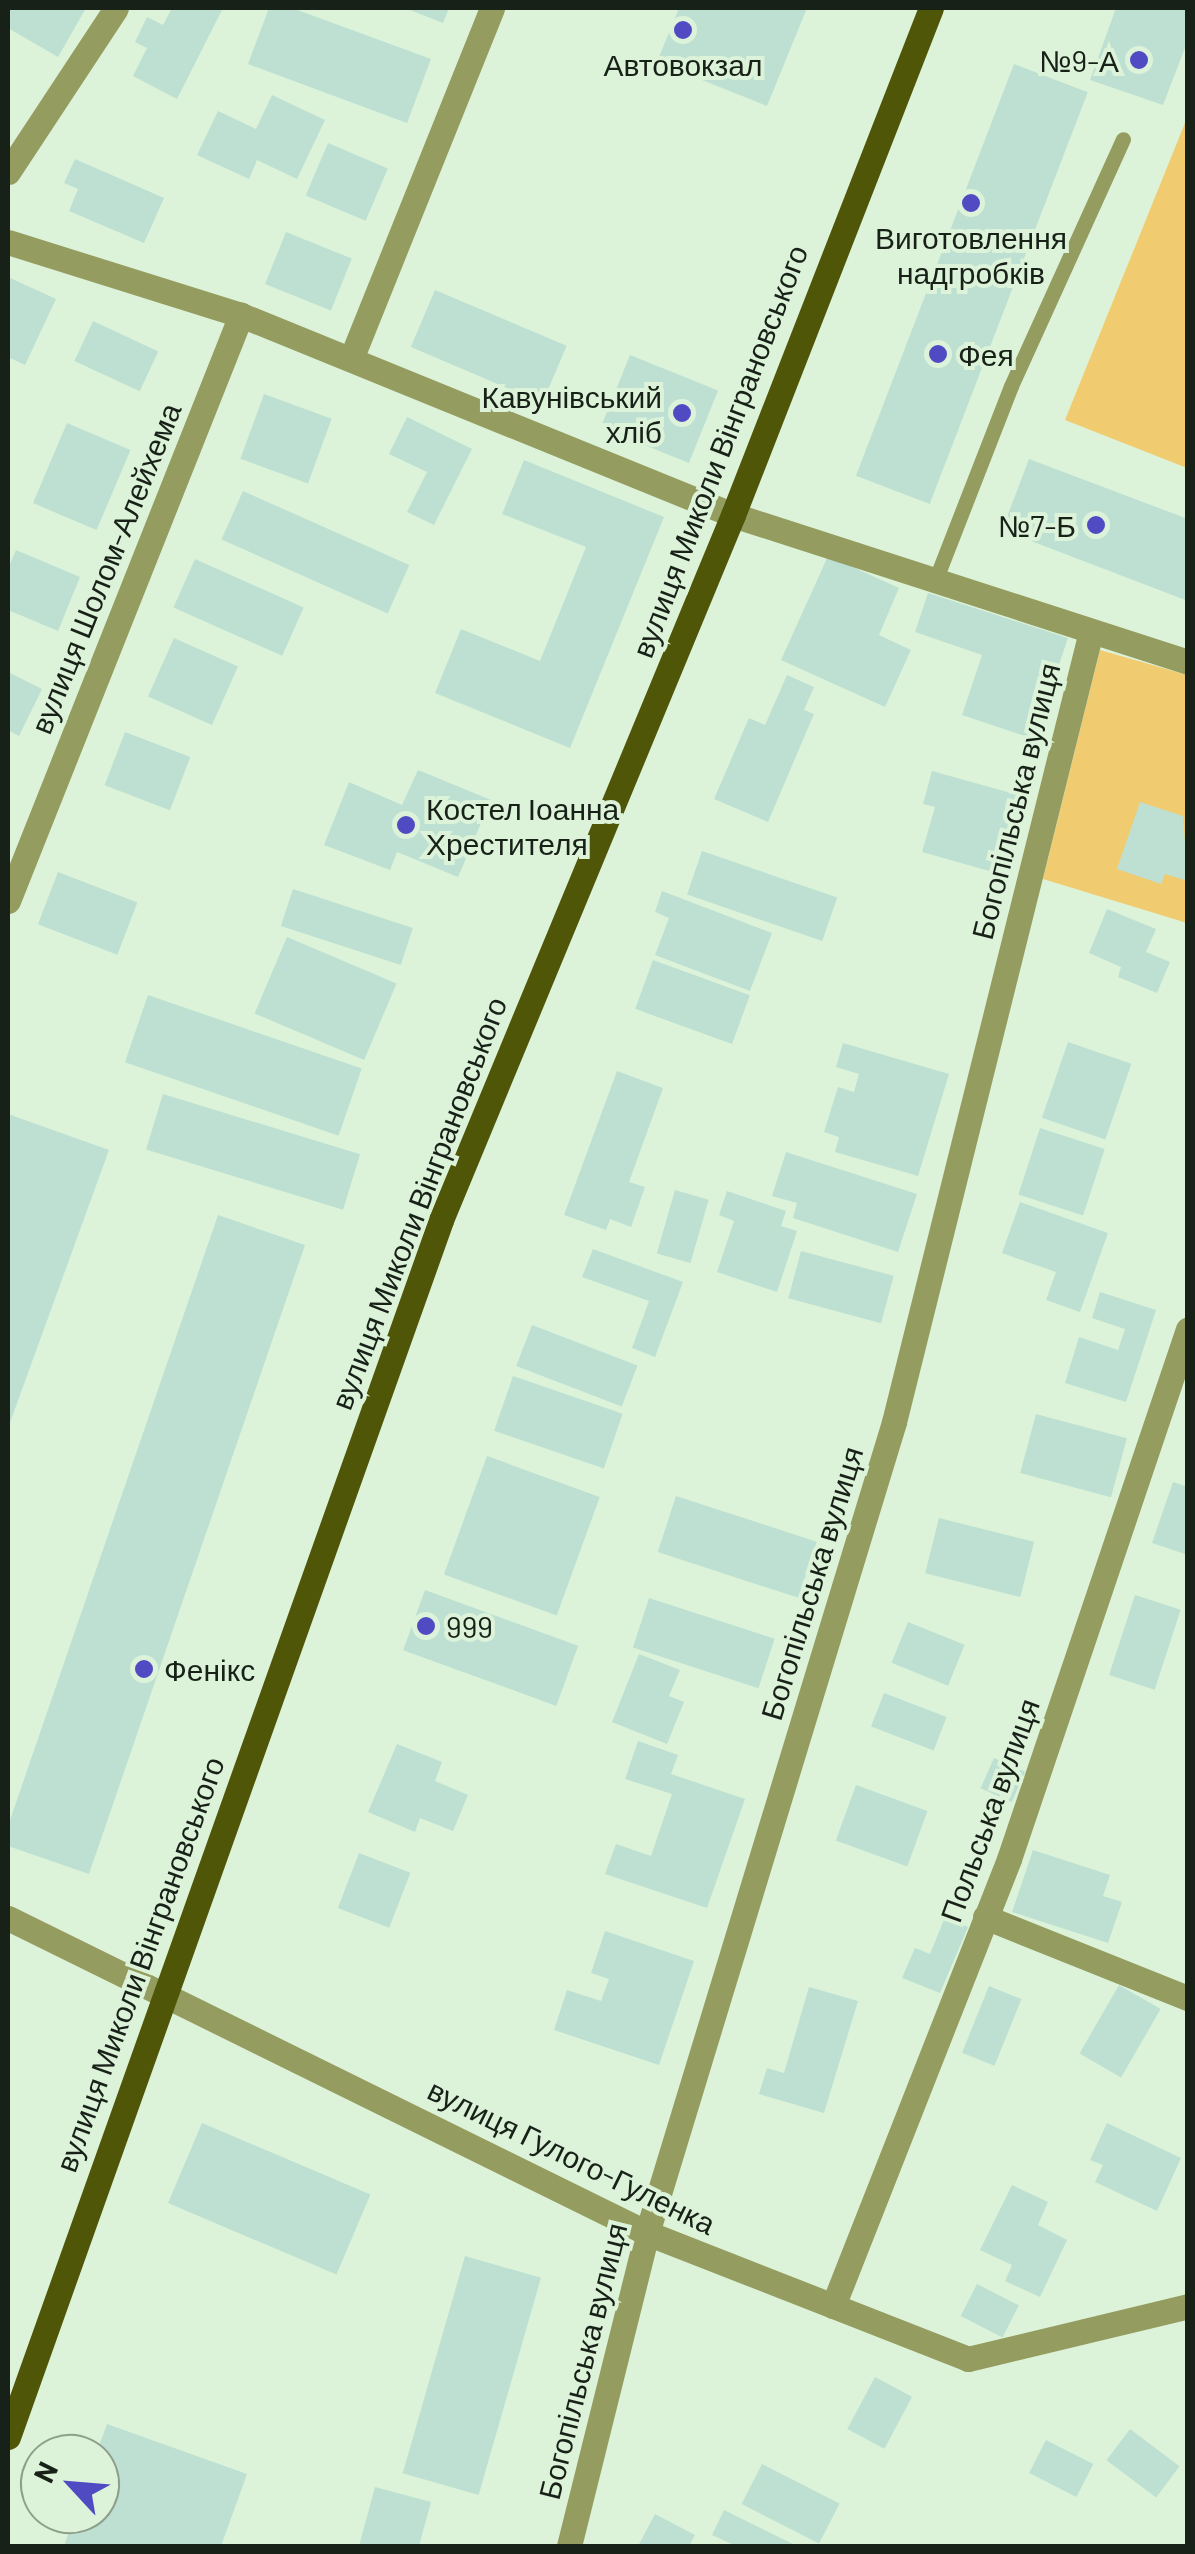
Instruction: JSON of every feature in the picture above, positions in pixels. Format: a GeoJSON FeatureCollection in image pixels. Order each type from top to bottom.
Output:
{"type":"FeatureCollection","features":[{"type":"Feature","properties":{"kind":"main road","name":"вулиця Миколи Вінграновського"},"geometry":{"type":"LineString","coordinates":[[8,2438],[162,1990],[441,1220],[733,515],[930,8]]}},
{"type":"Feature","properties":{"kind":"street"},"geometry":{"type":"LineString","coordinates":[[8,172],[116,8]]}},
{"type":"Feature","properties":{"kind":"street"},"geometry":{"type":"LineString","coordinates":[[351,358],[492,8]]}},
{"type":"Feature","properties":{"kind":"street"},"geometry":{"type":"LineString","coordinates":[[8,242],[242,315],[733,515],[1188,662]]}},
{"type":"Feature","properties":{"kind":"street","name":"вулиця Шолом-Алейхема"},"geometry":{"type":"LineString","coordinates":[[8,901],[242,315]]}},
{"type":"Feature","properties":{"kind":"street","name":"Богопільська вулиця"},"geometry":{"type":"LineString","coordinates":[[570,2546],[647,2233],[894,1422],[1091,632]]}},
{"type":"Feature","properties":{"kind":"street","name":"Польська вулиця"},"geometry":{"type":"LineString","coordinates":[[833,2306],[986,1918],[1188,1329]]}},
{"type":"Feature","properties":{"kind":"street","name":"вулиця Гулого-Гуленка"},"geometry":{"type":"LineString","coordinates":[[8,1918],[162,1990],[647,2233],[968,2359],[1188,2306]]}},
{"type":"Feature","properties":{"kind":"street"},"geometry":{"type":"LineString","coordinates":[[986,1918],[1188,1998]]}},
{"type":"Feature","properties":{"kind":"lane"},"geometry":{"type":"LineString","coordinates":[[935,581],[1010,386],[1123,140]]}},
{"type":"Feature","properties":{"kind":"shaded area"},"geometry":{"type":"Polygon","coordinates":[[[1187,118],[1187,468],[1065,420],[1187,118]]]}},
{"type":"Feature","properties":{"kind":"shaded area"},"geometry":{"type":"Polygon","coordinates":[[[1100,650],[1187,675],[1187,923],[1043,879],[1100,650]]]}},
{"type":"Feature","properties":{"kind":"building"},"geometry":{"type":"Polygon","coordinates":[[[8,8],[86,8],[58,57],[8,28],[8,8]]]}},
{"type":"Feature","properties":{"kind":"building"},"geometry":{"type":"Polygon","coordinates":[[[172,8],[223,8],[177,99],[133,76],[147,48],[135,42],[147,17],[163,25],[172,8]]]}},
{"type":"Feature","properties":{"kind":"building"},"geometry":{"type":"Polygon","coordinates":[[[269,8],[292,8],[431,59],[407,123],[248,64],[269,8]]]}},
{"type":"Feature","properties":{"kind":"building"},"geometry":{"type":"Polygon","coordinates":[[[405,8],[449,8],[443,23],[405,8]]]}},
{"type":"Feature","properties":{"kind":"building"},"geometry":{"type":"Polygon","coordinates":[[[679,8],[807,8],[767,106],[657,62],[679,8]]]}},
{"type":"Feature","properties":{"kind":"building","name":"№9-А"},"geometry":{"type":"Polygon","coordinates":[[[1116,8],[1188,8],[1188,40],[1163,105],[1090,80],[1116,8]]]}},
{"type":"Feature","properties":{"kind":"building"},"geometry":{"type":"Polygon","coordinates":[[[1014,64],[1088,92],[930,504],[856,476],[1014,64]]]}},
{"type":"Feature","properties":{"kind":"building"},"geometry":{"type":"Polygon","coordinates":[[[272,95],[325,120],[297,179],[257,160],[249,179],[197,155],[218,111],[256,129],[272,95]]]}},
{"type":"Feature","properties":{"kind":"building"},"geometry":{"type":"Polygon","coordinates":[[[328,143],[388,168],[366,221],[306,195],[328,143]]]}},
{"type":"Feature","properties":{"kind":"building"},"geometry":{"type":"Polygon","coordinates":[[[75,159],[164,198],[144,243],[69,211],[78,189],[64,183],[75,159]]]}},
{"type":"Feature","properties":{"kind":"building"},"geometry":{"type":"Polygon","coordinates":[[[286,232],[352,259],[331,311],[265,284],[286,232]]]}},
{"type":"Feature","properties":{"kind":"building"},"geometry":{"type":"Polygon","coordinates":[[[8,277],[56,299],[25,365],[8,357],[8,277]]]}},
{"type":"Feature","properties":{"kind":"building"},"geometry":{"type":"Polygon","coordinates":[[[435,290],[567,346],[542,403],[411,347],[435,290]]]}},
{"type":"Feature","properties":{"kind":"building"},"geometry":{"type":"Polygon","coordinates":[[[93,321],[158,351],[140,391],[74,361],[93,321]]]}},
{"type":"Feature","properties":{"kind":"building"},"geometry":{"type":"Polygon","coordinates":[[[630,355],[718,391],[689,463],[601,427],[630,355]]]}},
{"type":"Feature","properties":{"kind":"building"},"geometry":{"type":"Polygon","coordinates":[[[264,394],[332,419],[308,483],[240,459],[264,394]]]}},
{"type":"Feature","properties":{"kind":"building"},"geometry":{"type":"Polygon","coordinates":[[[407,417],[472,449],[434,525],[407,512],[427,472],[389,454],[407,417]]]}},
{"type":"Feature","properties":{"kind":"building"},"geometry":{"type":"Polygon","coordinates":[[[67,423],[131,450],[97,530],[33,503],[67,423]]]}},
{"type":"Feature","properties":{"kind":"building","name":"№7-Б"},"geometry":{"type":"Polygon","coordinates":[[[1029,459],[1188,519],[1188,601],[1002,530],[1029,459]]]}},
{"type":"Feature","properties":{"kind":"building"},"geometry":{"type":"Polygon","coordinates":[[[524,460],[664,517],[570,748],[435,693],[461,629],[540,661],[586,547],[502,514],[524,460]]]}},
{"type":"Feature","properties":{"kind":"building"},"geometry":{"type":"Polygon","coordinates":[[[243,491],[409,565],[388,613],[221,539],[243,491]]]}},
{"type":"Feature","properties":{"kind":"building"},"geometry":{"type":"Polygon","coordinates":[[[16,550],[80,577],[58,631],[8,610],[8,569],[16,550]]]}},
{"type":"Feature","properties":{"kind":"building"},"geometry":{"type":"Polygon","coordinates":[[[828,556],[899,588],[879,635],[911,650],[885,707],[781,660],[828,556]]]}},
{"type":"Feature","properties":{"kind":"building"},"geometry":{"type":"Polygon","coordinates":[[[195,559],[304,607],[282,656],[173,607],[195,559]]]}},
{"type":"Feature","properties":{"kind":"building"},"geometry":{"type":"Polygon","coordinates":[[[928,593],[1068,638],[1034,739],[962,715],[982,655],[915,632],[928,593]]]}},
{"type":"Feature","properties":{"kind":"building"},"geometry":{"type":"Polygon","coordinates":[[[174,638],[238,666],[212,725],[148,696],[174,638]]]}},
{"type":"Feature","properties":{"kind":"building"},"geometry":{"type":"Polygon","coordinates":[[[8,672],[42,689],[19,736],[8,730],[8,672]]]}},
{"type":"Feature","properties":{"kind":"building"},"geometry":{"type":"Polygon","coordinates":[[[787,675],[814,687],[804,710],[814,714],[768,822],[714,799],[749,718],[765,725],[787,675]]]}},
{"type":"Feature","properties":{"kind":"building"},"geometry":{"type":"Polygon","coordinates":[[[125,732],[190,757],[170,810],[105,785],[125,732]]]}},
{"type":"Feature","properties":{"kind":"building","name":"Костел Іоанна Хрестителя"},"geometry":{"type":"Polygon","coordinates":[[[418,770],[491,800],[458,877],[397,852],[390,870],[324,845],[349,782],[402,805],[418,770]]]}},
{"type":"Feature","properties":{"kind":"building"},"geometry":{"type":"Polygon","coordinates":[[[932,771],[1022,796],[1000,874],[922,852],[935,807],[923,804],[932,771]]]}},
{"type":"Feature","properties":{"kind":"building"},"geometry":{"type":"Polygon","coordinates":[[[1140,802],[1183,816],[1188,881],[1165,874],[1161,884],[1117,869],[1140,802]]]}},
{"type":"Feature","properties":{"kind":"building"},"geometry":{"type":"Polygon","coordinates":[[[702,851],[837,898],[822,941],[687,894],[702,851]]]}},
{"type":"Feature","properties":{"kind":"building"},"geometry":{"type":"Polygon","coordinates":[[[58,872],[137,902],[117,955],[38,924],[58,872]]]}},
{"type":"Feature","properties":{"kind":"building"},"geometry":{"type":"Polygon","coordinates":[[[293,889],[413,928],[401,965],[281,926],[293,889]]]}},
{"type":"Feature","properties":{"kind":"building"},"geometry":{"type":"Polygon","coordinates":[[[662,891],[772,933],[750,991],[655,955],[669,918],[655,912],[662,891]]]}},
{"type":"Feature","properties":{"kind":"building"},"geometry":{"type":"Polygon","coordinates":[[[1107,909],[1156,929],[1146,952],[1170,962],[1157,993],[1118,977],[1121,967],[1089,953],[1107,909]]]}},
{"type":"Feature","properties":{"kind":"building"},"geometry":{"type":"Polygon","coordinates":[[[287,937],[397,983],[364,1060],[255,1013],[287,937]]]}},
{"type":"Feature","properties":{"kind":"building"},"geometry":{"type":"Polygon","coordinates":[[[653,960],[750,995],[732,1044],[635,1009],[653,960]]]}},
{"type":"Feature","properties":{"kind":"building"},"geometry":{"type":"Polygon","coordinates":[[[148,995],[362,1069],[339,1136],[125,1062],[148,995]]]}},
{"type":"Feature","properties":{"kind":"building"},"geometry":{"type":"Polygon","coordinates":[[[1068,1042],[1131,1064],[1105,1139],[1042,1118],[1068,1042]]]}},
{"type":"Feature","properties":{"kind":"building"},"geometry":{"type":"Polygon","coordinates":[[[843,1043],[949,1074],[918,1176],[835,1152],[839,1137],[824,1132],[838,1087],[854,1092],[859,1074],[836,1067],[843,1043]]]}},
{"type":"Feature","properties":{"kind":"building"},"geometry":{"type":"Polygon","coordinates":[[[617,1071],[663,1088],[629,1182],[645,1187],[631,1227],[610,1219],[606,1230],[564,1215],[617,1071]]]}},
{"type":"Feature","properties":{"kind":"building"},"geometry":{"type":"Polygon","coordinates":[[[163,1094],[360,1154],[343,1210],[146,1149],[163,1094]]]}},
{"type":"Feature","properties":{"kind":"building"},"geometry":{"type":"Polygon","coordinates":[[[8,1114],[109,1150],[8,1428],[8,1114]]]}},
{"type":"Feature","properties":{"kind":"building"},"geometry":{"type":"Polygon","coordinates":[[[1040,1128],[1105,1149],[1083,1216],[1018,1195],[1040,1128]]]}},
{"type":"Feature","properties":{"kind":"building"},"geometry":{"type":"Polygon","coordinates":[[[786,1152],[917,1194],[898,1252],[793,1218],[797,1203],[772,1196],[786,1152]]]}},
{"type":"Feature","properties":{"kind":"building"},"geometry":{"type":"Polygon","coordinates":[[[675,1190],[709,1200],[690,1263],[657,1253],[675,1190]]]}},
{"type":"Feature","properties":{"kind":"building"},"geometry":{"type":"Polygon","coordinates":[[[727,1191],[786,1211],[781,1226],[797,1231],[777,1292],[717,1272],[734,1221],[719,1215],[727,1191]]]}},
{"type":"Feature","properties":{"kind":"building"},"geometry":{"type":"Polygon","coordinates":[[[1020,1202],[1108,1233],[1080,1312],[1046,1300],[1056,1272],[1002,1253],[1020,1202]]]}},
{"type":"Feature","properties":{"kind":"building"},"geometry":{"type":"Polygon","coordinates":[[[218,1215],[305,1245],[89,1874],[8,1846],[8,1826],[218,1215]]]}},
{"type":"Feature","properties":{"kind":"building"},"geometry":{"type":"Polygon","coordinates":[[[593,1249],[683,1282],[655,1357],[632,1348],[649,1301],[582,1277],[593,1249]]]}},
{"type":"Feature","properties":{"kind":"building"},"geometry":{"type":"Polygon","coordinates":[[[801,1251],[894,1276],[881,1323],[788,1298],[801,1251]]]}},
{"type":"Feature","properties":{"kind":"building"},"geometry":{"type":"Polygon","coordinates":[[[1100,1292],[1156,1310],[1126,1402],[1065,1383],[1079,1337],[1118,1350],[1125,1329],[1092,1318],[1100,1292]]]}},
{"type":"Feature","properties":{"kind":"building"},"geometry":{"type":"Polygon","coordinates":[[[532,1325],[637,1365],[622,1407],[516,1366],[532,1325]]]}},
{"type":"Feature","properties":{"kind":"building"},"geometry":{"type":"Polygon","coordinates":[[[513,1376],[623,1414],[604,1469],[494,1431],[513,1376]]]}},
{"type":"Feature","properties":{"kind":"building"},"geometry":{"type":"Polygon","coordinates":[[[1036,1414],[1127,1438],[1111,1497],[1020,1473],[1036,1414]]]}},
{"type":"Feature","properties":{"kind":"building"},"geometry":{"type":"Polygon","coordinates":[[[487,1456],[600,1497],[557,1615],[444,1574],[487,1456]]]}},
{"type":"Feature","properties":{"kind":"building"},"geometry":{"type":"Polygon","coordinates":[[[1173,1482],[1188,1487],[1188,1555],[1152,1543],[1173,1482]]]}},
{"type":"Feature","properties":{"kind":"building"},"geometry":{"type":"Polygon","coordinates":[[[676,1496],[817,1542],[799,1598],[658,1552],[676,1496]]]}},
{"type":"Feature","properties":{"kind":"building"},"geometry":{"type":"Polygon","coordinates":[[[939,1518],[1034,1542],[1020,1597],[925,1573],[939,1518]]]}},
{"type":"Feature","properties":{"kind":"building"},"geometry":{"type":"Polygon","coordinates":[[[425,1590],[578,1646],[556,1706],[403,1650],[425,1590]]]}},
{"type":"Feature","properties":{"kind":"building"},"geometry":{"type":"Polygon","coordinates":[[[1135,1595],[1181,1610],[1155,1690],[1109,1675],[1135,1595]]]}},
{"type":"Feature","properties":{"kind":"building"},"geometry":{"type":"Polygon","coordinates":[[[649,1598],[775,1639],[758,1688],[633,1647],[649,1598]]]}},
{"type":"Feature","properties":{"kind":"building"},"geometry":{"type":"Polygon","coordinates":[[[908,1622],[965,1645],[948,1686],[892,1663],[908,1622]]]}},
{"type":"Feature","properties":{"kind":"building"},"geometry":{"type":"Polygon","coordinates":[[[639,1654],[680,1670],[669,1696],[684,1702],[667,1744],[612,1722],[639,1654]]]}},
{"type":"Feature","properties":{"kind":"building"},"geometry":{"type":"Polygon","coordinates":[[[884,1693],[947,1717],[934,1751],[871,1727],[884,1693]]]}},
{"type":"Feature","properties":{"kind":"building"},"geometry":{"type":"Polygon","coordinates":[[[638,1741],[678,1755],[671,1774],[745,1799],[707,1908],[605,1874],[616,1844],[651,1856],[672,1794],[625,1779],[638,1741]]]}},
{"type":"Feature","properties":{"kind":"building"},"geometry":{"type":"Polygon","coordinates":[[[397,1744],[442,1762],[435,1781],[468,1795],[453,1831],[420,1818],[415,1832],[368,1812],[397,1744]]]}},
{"type":"Feature","properties":{"kind":"building"},"geometry":{"type":"Polygon","coordinates":[[[994,1758],[1025,1772],[1012,1802],[981,1788],[994,1758]]]}},
{"type":"Feature","properties":{"kind":"building"},"geometry":{"type":"Polygon","coordinates":[[[856,1785],[927,1811],[907,1866],[836,1840],[856,1785]]]}},
{"type":"Feature","properties":{"kind":"building"},"geometry":{"type":"Polygon","coordinates":[[[1033,1850],[1110,1875],[1103,1896],[1122,1902],[1108,1943],[1012,1912],[1033,1850]]]}},
{"type":"Feature","properties":{"kind":"building"},"geometry":{"type":"Polygon","coordinates":[[[359,1853],[410,1873],[389,1928],[338,1908],[359,1853]]]}},
{"type":"Feature","properties":{"kind":"building"},"geometry":{"type":"Polygon","coordinates":[[[945,1917],[968,1927],[940,1993],[902,1978],[915,1948],[930,1954],[945,1917]]]}},
{"type":"Feature","properties":{"kind":"building"},"geometry":{"type":"Polygon","coordinates":[[[605,1931],[694,1961],[659,2065],[554,2030],[567,1990],[601,2001],[609,1979],[591,1973],[605,1931]]]}},
{"type":"Feature","properties":{"kind":"building"},"geometry":{"type":"Polygon","coordinates":[[[1119,1985],[1161,2009],[1121,2077],[1080,2053],[1119,1985]]]}},
{"type":"Feature","properties":{"kind":"building"},"geometry":{"type":"Polygon","coordinates":[[[989,1986],[1021,1999],[994,2066],[962,2053],[989,1986]]]}},
{"type":"Feature","properties":{"kind":"building"},"geometry":{"type":"Polygon","coordinates":[[[809,1987],[858,2001],[824,2113],[759,2094],[767,2068],[784,2073],[809,1987]]]}},
{"type":"Feature","properties":{"kind":"building"},"geometry":{"type":"Polygon","coordinates":[[[202,2123],[370,2195],[336,2275],[168,2203],[202,2123]]]}},
{"type":"Feature","properties":{"kind":"building"},"geometry":{"type":"Polygon","coordinates":[[[1107,2123],[1181,2158],[1157,2211],[1095,2182],[1103,2165],[1090,2160],[1107,2123]]]}},
{"type":"Feature","properties":{"kind":"building"},"geometry":{"type":"Polygon","coordinates":[[[1012,2185],[1048,2202],[1038,2225],[1067,2240],[1040,2297],[1005,2281],[1012,2265],[980,2250],[1012,2185]]]}},
{"type":"Feature","properties":{"kind":"building"},"geometry":{"type":"Polygon","coordinates":[[[465,2256],[541,2278],[479,2495],[403,2473],[465,2256]]]}},
{"type":"Feature","properties":{"kind":"building"},"geometry":{"type":"Polygon","coordinates":[[[977,2284],[1019,2305],[1003,2337],[961,2316],[977,2284]]]}},
{"type":"Feature","properties":{"kind":"building"},"geometry":{"type":"Polygon","coordinates":[[[875,2377],[912,2397],[884,2449],[847,2429],[875,2377]]]}},
{"type":"Feature","properties":{"kind":"building"},"geometry":{"type":"Polygon","coordinates":[[[107,2424],[247,2474],[221,2546],[64,2546],[68,2534],[120,2534],[120,2434],[103,2434],[107,2424]]]}},
{"type":"Feature","properties":{"kind":"building"},"geometry":{"type":"Polygon","coordinates":[[[1130,2429],[1180,2466],[1156,2497],[1107,2460],[1130,2429]]]}},
{"type":"Feature","properties":{"kind":"building"},"geometry":{"type":"Polygon","coordinates":[[[1046,2440],[1093,2464],[1076,2497],[1029,2473],[1046,2440]]]}},
{"type":"Feature","properties":{"kind":"building"},"geometry":{"type":"Polygon","coordinates":[[[762,2464],[840,2503],[819,2544],[742,2504],[762,2464]]]}},
{"type":"Feature","properties":{"kind":"building"},"geometry":{"type":"Polygon","coordinates":[[[375,2487],[431,2502],[419,2546],[359,2546],[375,2487]]]}},
{"type":"Feature","properties":{"kind":"building"},"geometry":{"type":"Polygon","coordinates":[[[724,2510],[793,2544],[736,2546],[712,2535],[724,2510]]]}},
{"type":"Feature","properties":{"kind":"building"},"geometry":{"type":"Polygon","coordinates":[[[655,2514],[695,2535],[689,2546],[638,2546],[655,2514]]]}},
{"type":"Feature","properties":{"kind":"place","name":"Автовокзал"},"geometry":{"type":"Point","coordinates":[683,30]}},
{"type":"Feature","properties":{"kind":"place","name":"№9-А"},"geometry":{"type":"Point","coordinates":[1139,60]}},
{"type":"Feature","properties":{"kind":"place","name":"Виготовлення надгробків"},"geometry":{"type":"Point","coordinates":[971,203]}},
{"type":"Feature","properties":{"kind":"place","name":"Фея"},"geometry":{"type":"Point","coordinates":[938,354]}},
{"type":"Feature","properties":{"kind":"place","name":"Кавунівський хліб"},"geometry":{"type":"Point","coordinates":[682,413]}},
{"type":"Feature","properties":{"kind":"place","name":"№7-Б"},"geometry":{"type":"Point","coordinates":[1096,525]}},
{"type":"Feature","properties":{"kind":"place","name":"Костел Іоанна Хрестителя"},"geometry":{"type":"Point","coordinates":[406,825]}},
{"type":"Feature","properties":{"kind":"place","name":"999"},"geometry":{"type":"Point","coordinates":[426,1626]}},
{"type":"Feature","properties":{"kind":"place","name":"Фенікс"},"geometry":{"type":"Point","coordinates":[144,1669]}}]}
